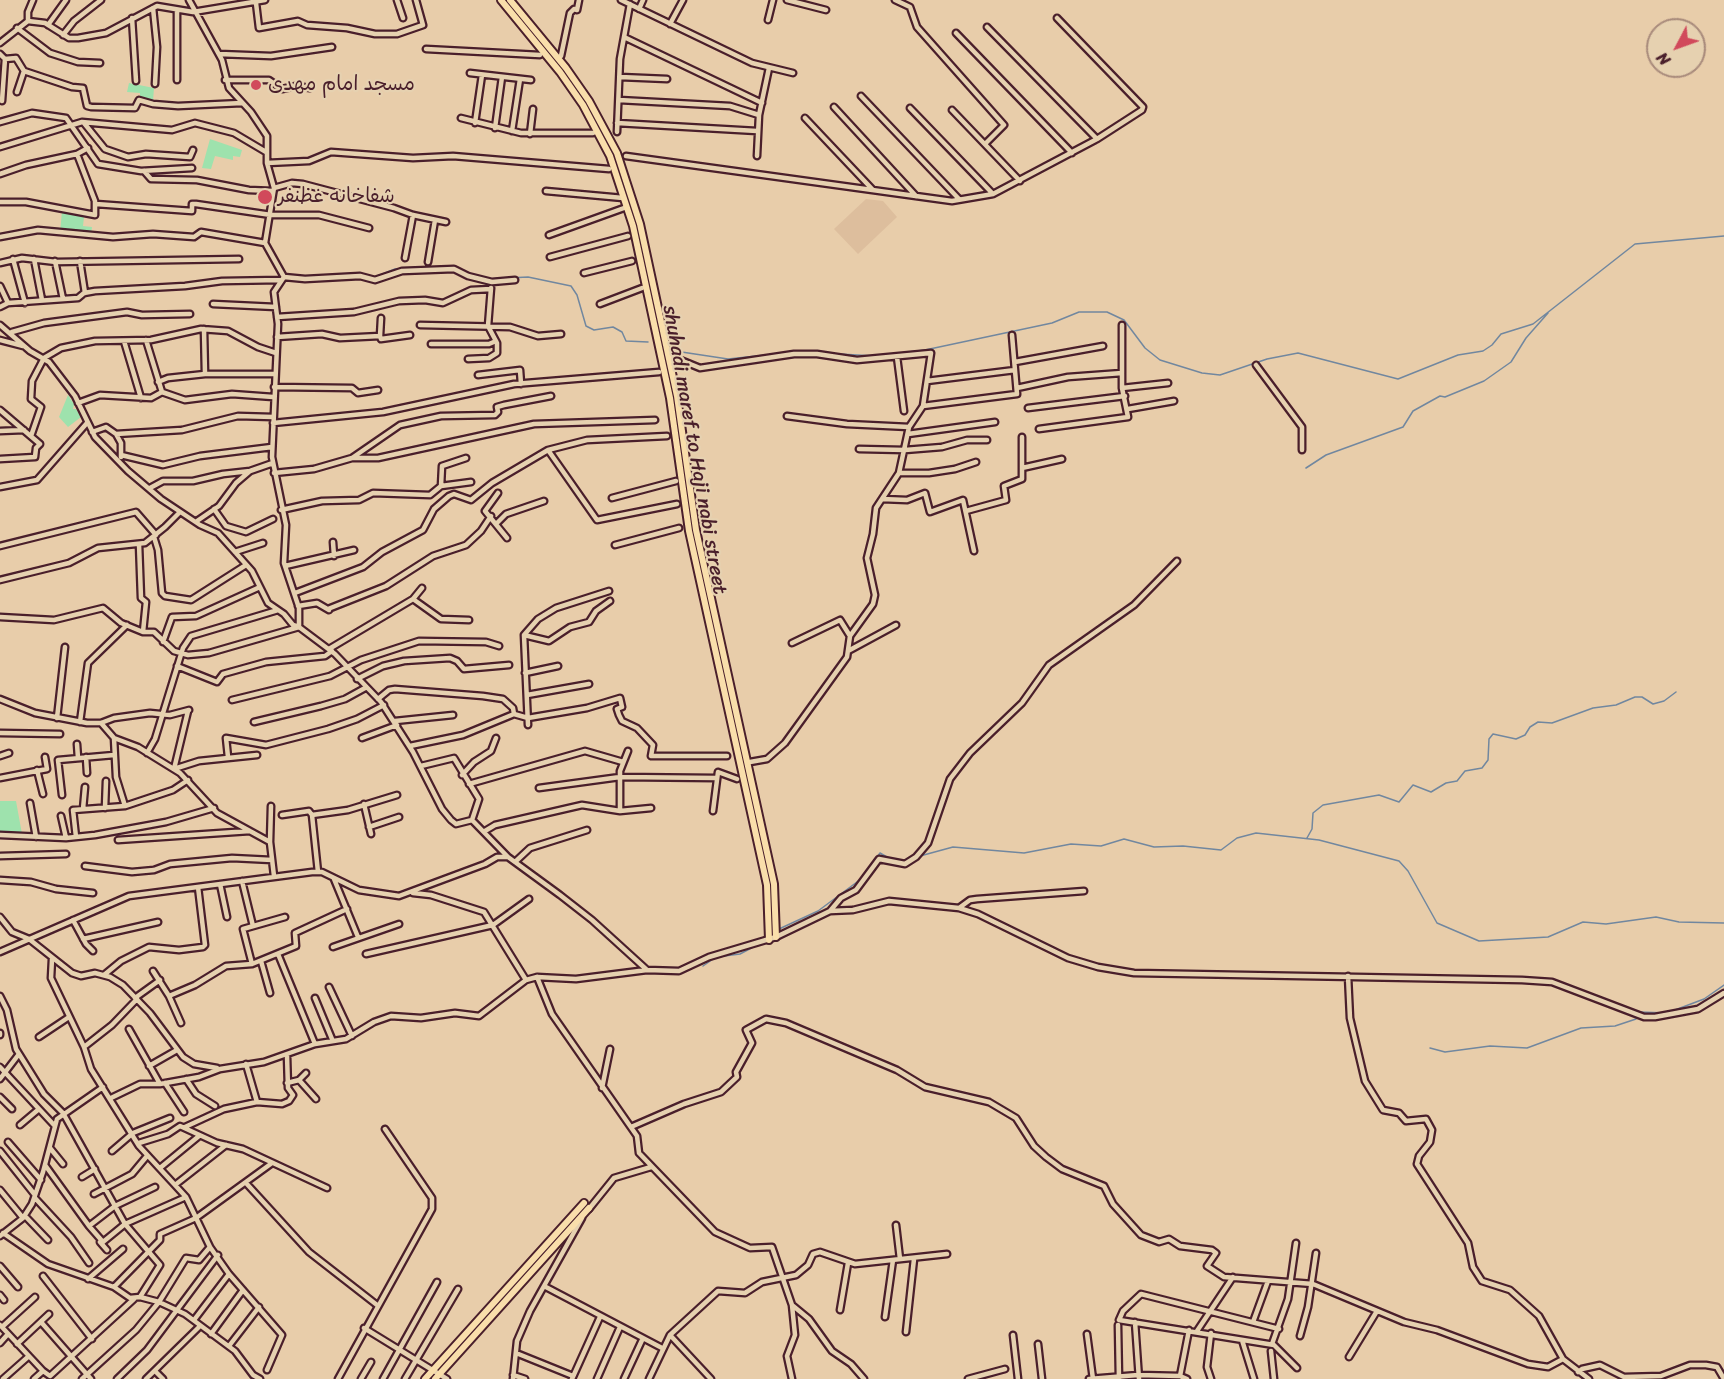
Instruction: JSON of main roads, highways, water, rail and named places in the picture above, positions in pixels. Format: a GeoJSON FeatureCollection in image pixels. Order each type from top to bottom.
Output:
{"type":"FeatureCollection","features":[{"type":"Feature","properties":{"kind":"main road","name":"shuhadi maref to Haji nabi street"},"geometry":{"type":"LineString","coordinates":[[501,0],[560,72],[583,105],[610,156],[633,226],[670,398],[689,531],[767,885],[766,941],[774,884],[696,530],[677,396],[640,224],[617,153],[589,101],[566,68],[510,0]]}},
{"type":"Feature","properties":{"kind":"main road"},"geometry":{"type":"LineString","coordinates":[[425,1379],[436,1374],[587,1205]]}},
{"type":"Feature","properties":{"kind":"waterway"},"geometry":{"type":"LineString","coordinates":[[802,352],[876,356],[925,350],[1052,323],[1079,312],[1107,312],[1124,320],[1145,348],[1160,360],[1202,373],[1220,375],[1267,359],[1298,353],[1398,379],[1458,355],[1483,351],[1492,345],[1501,334],[1533,324],[1635,244],[1724,236]]}},
{"type":"Feature","properties":{"kind":"waterway"},"geometry":{"type":"LineString","coordinates":[[377,276],[395,269],[444,267]]}},
{"type":"Feature","properties":{"kind":"waterway"},"geometry":{"type":"LineString","coordinates":[[488,279],[528,277],[571,286],[577,295],[586,326],[594,330],[613,327],[622,332],[626,341],[648,342]]}},
{"type":"Feature","properties":{"kind":"waterway"},"geometry":{"type":"LineString","coordinates":[[1306,468],[1326,455],[1403,427],[1413,411],[1440,396],[1445,397],[1484,381],[1511,362],[1526,338],[1548,313]]}},
{"type":"Feature","properties":{"kind":"waterway"},"geometry":{"type":"LineString","coordinates":[[675,351],[728,359],[785,353]]}},
{"type":"Feature","properties":{"kind":"waterway"},"geometry":{"type":"LineString","coordinates":[[1307,838],[1312,829],[1313,813],[1323,805],[1379,795],[1399,802],[1413,785],[1431,792],[1446,783],[1457,781],[1465,771],[1482,768],[1488,760],[1489,739],[1493,734],[1516,739],[1525,735],[1530,727],[1538,722],[1552,723],[1593,708],[1616,705],[1635,697],[1642,697],[1653,704],[1664,701],[1676,692]]}},
{"type":"Feature","properties":{"kind":"waterway"},"geometry":{"type":"LineString","coordinates":[[920,856],[953,847],[1024,853],[1071,844],[1101,846],[1124,839],[1154,847],[1183,846],[1221,850],[1237,838],[1256,833],[1319,840],[1399,861],[1408,871],[1437,923],[1479,941],[1548,937],[1583,922],[1606,924],[1656,917],[1679,922],[1724,923]]}},
{"type":"Feature","properties":{"kind":"waterway"},"geometry":{"type":"LineString","coordinates":[[779,929],[818,911],[861,879],[880,853],[892,860]]}},
{"type":"Feature","properties":{"kind":"waterway"},"geometry":{"type":"LineString","coordinates":[[703,966],[716,957],[740,954],[757,945]]}},
{"type":"Feature","properties":{"kind":"waterway"},"geometry":{"type":"LineString","coordinates":[[1639,1012],[1667,1013],[1704,999],[1724,985]]}},
{"type":"Feature","properties":{"kind":"waterway"},"geometry":{"type":"LineString","coordinates":[[1430,1048],[1445,1052],[1490,1046],[1527,1048],[1581,1028],[1615,1026],[1636,1019]]}},
{"type":"Feature","properties":{"kind":"place","name":"مسجد امام مهدی"},"geometry":{"type":"Point","coordinates":[256,85]}},
{"type":"Feature","properties":{"kind":"place","name":"شفاخانه غظنفر"},"geometry":{"type":"Point","coordinates":[265,197]}}]}
